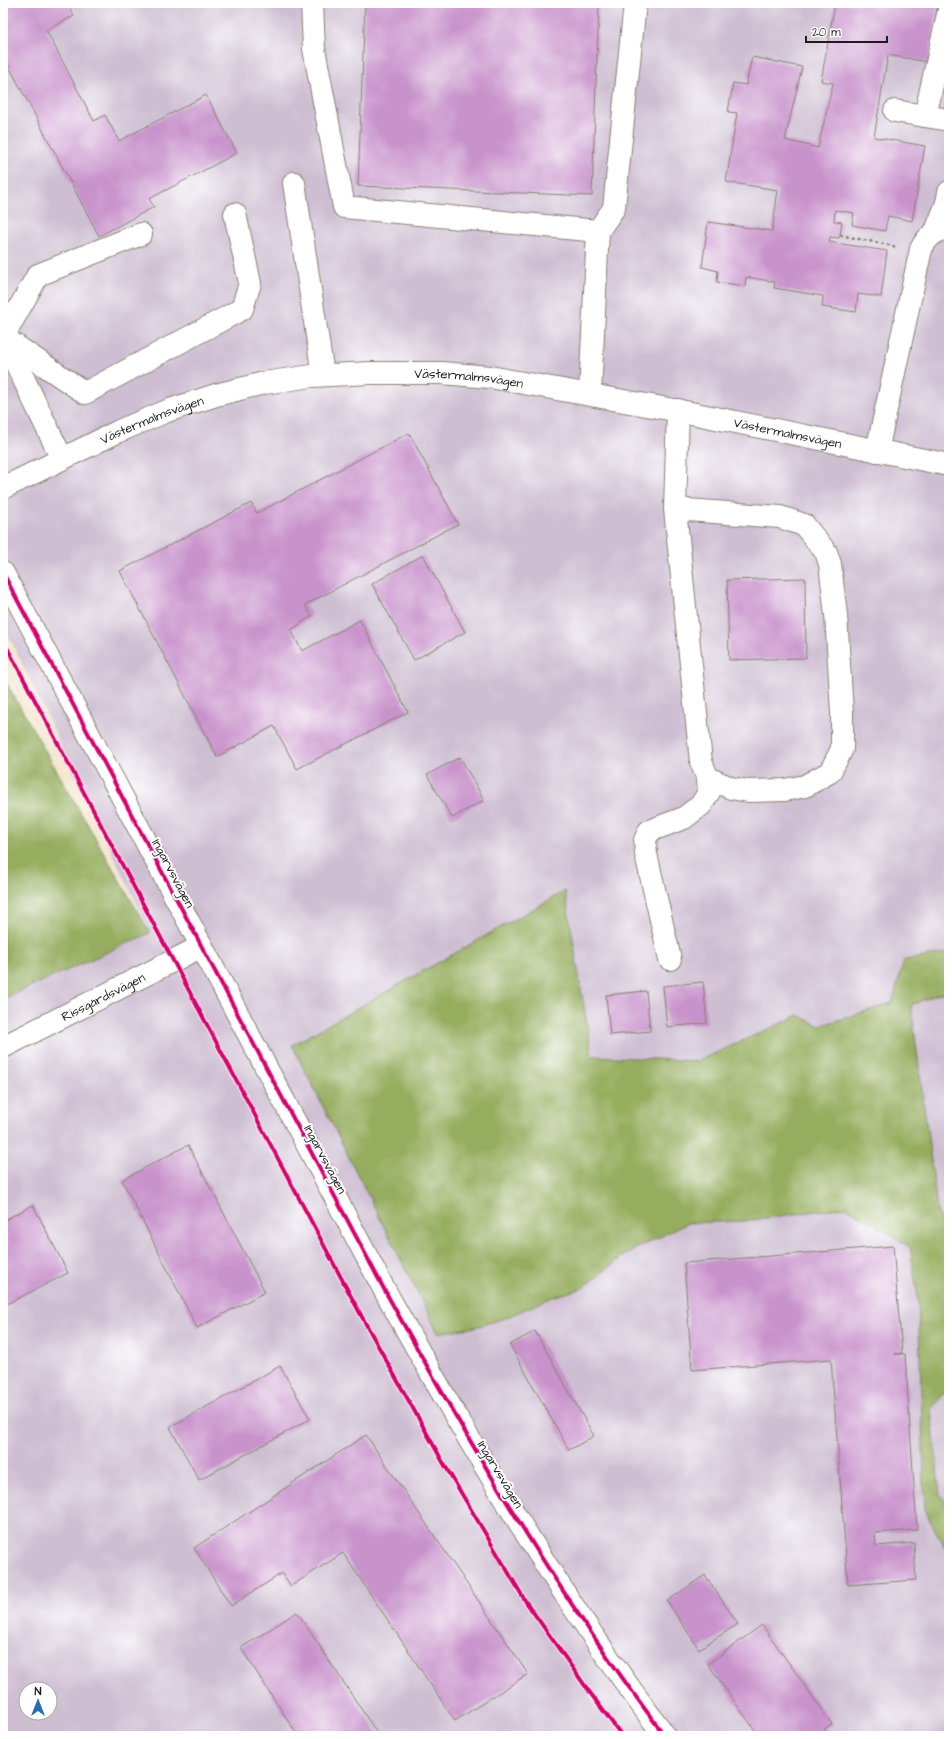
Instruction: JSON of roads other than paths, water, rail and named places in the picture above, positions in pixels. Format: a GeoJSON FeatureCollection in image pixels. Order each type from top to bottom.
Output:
{"type":"FeatureCollection","features":[{"type":"Feature","properties":{"kind":"street"},"geometry":{"type":"LineString","coordinates":[[312,3],[314,49],[344,207],[598,231]]}},
{"type":"Feature","properties":{"kind":"street"},"geometry":{"type":"LineString","coordinates":[[590,394],[598,231],[614,208],[635,3]]}},
{"type":"Feature","properties":{"kind":"street"},"geometry":{"type":"LineString","coordinates":[[925,116],[949,10]]}},
{"type":"Feature","properties":{"kind":"street"},"geometry":{"type":"LineString","coordinates":[[895,111],[949,120]]}},
{"type":"Feature","properties":{"kind":"street"},"geometry":{"type":"LineString","coordinates":[[294,183],[323,375]]}},
{"type":"Feature","properties":{"kind":"street"},"geometry":{"type":"LineString","coordinates":[[878,451],[921,249],[926,239],[943,229],[949,192]]}},
{"type":"Feature","properties":{"kind":"street"},"geometry":{"type":"LineString","coordinates":[[3,337],[85,393],[242,309],[250,283],[235,214]]}},
{"type":"Feature","properties":{"kind":"street"},"geometry":{"type":"LineString","coordinates":[[3,337],[38,275],[141,234]]}},
{"type":"Feature","properties":{"kind":"street"},"geometry":{"type":"LineString","coordinates":[[3,337],[62,459]]}},
{"type":"Feature","properties":{"kind":"street","name":"Västermalmsvägen"},"geometry":{"type":"LineString","coordinates":[[3,488],[119,431],[167,411],[216,395],[264,383],[323,375],[370,373],[441,373],[490,377],[678,410],[949,465]]}},
{"type":"Feature","properties":{"kind":"street"},"geometry":{"type":"LineString","coordinates":[[670,959],[646,854],[646,840],[649,831],[684,818],[701,805],[709,792],[708,778],[701,762],[675,509],[678,410]]}},
{"type":"Feature","properties":{"kind":"street"},"geometry":{"type":"LineString","coordinates":[[675,509],[780,517],[804,525],[826,552],[830,564],[836,615],[842,712],[842,749],[830,772],[805,786],[785,790],[748,791],[731,788],[708,778]]}},
{"type":"Feature","properties":{"kind":"street","name":"Ingarvsvägen"},"geometry":{"type":"LineString","coordinates":[[3,572],[384,1289],[446,1401],[506,1504],[575,1610],[663,1736]]}},
{"type":"Feature","properties":{"kind":"street","name":"Rissgårdsvägen"},"geometry":{"type":"LineString","coordinates":[[3,1047],[202,946]]}}]}
